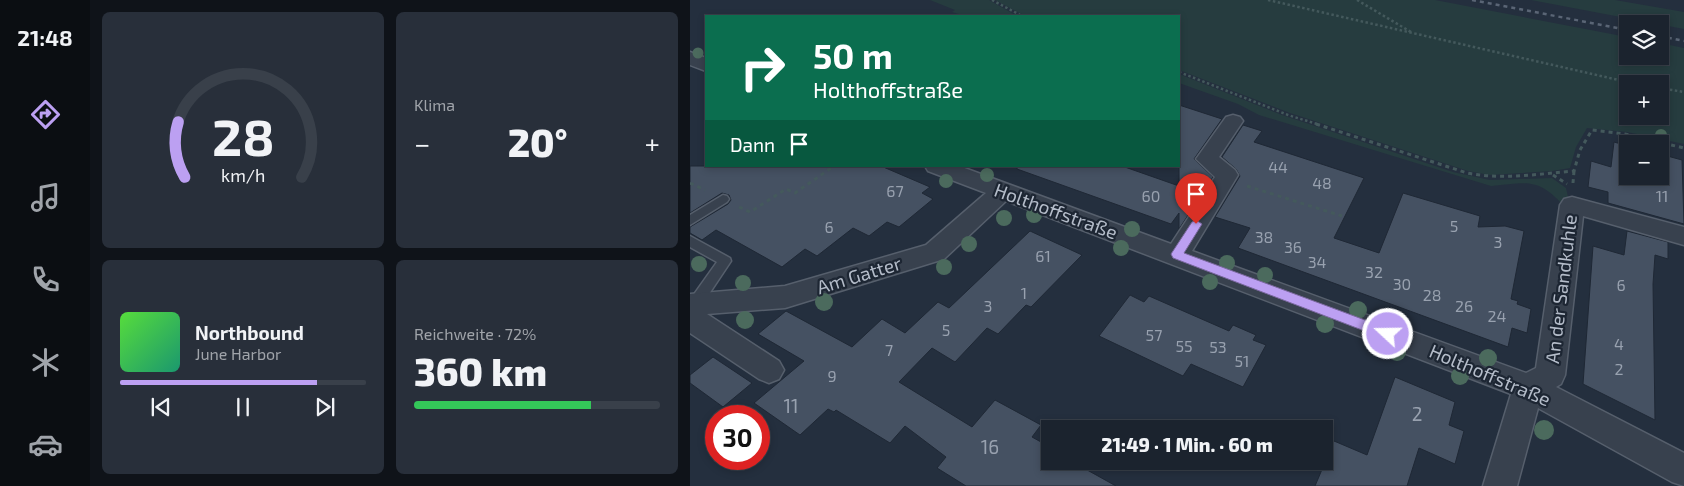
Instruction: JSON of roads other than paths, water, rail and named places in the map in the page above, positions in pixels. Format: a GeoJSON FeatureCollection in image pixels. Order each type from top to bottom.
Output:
{"type":"FeatureCollection","features":[{"type":"Feature","properties":{"kind":"street"},"geometry":{"type":"LineString","coordinates":[[690,58],[705,65]]}},
{"type":"Feature","properties":{"kind":"street"},"geometry":{"type":"LineString","coordinates":[[1177,254],[1227,175],[1207,159],[1233,121]]}},
{"type":"Feature","properties":{"kind":"street","name":"Holthoffstraße"},"geometry":{"type":"LineString","coordinates":[[939,167],[1002,192],[1177,254],[1528,387],[1684,471]]}},
{"type":"Feature","properties":{"kind":"street","name":"Am Gatter"},"geometry":{"type":"LineString","coordinates":[[691,310],[785,297],[935,252],[1002,192]]}},
{"type":"Feature","properties":{"kind":"street","name":"An der Sandkuhle"},"geometry":{"type":"LineString","coordinates":[[1528,387],[1550,375],[1572,205],[1684,236]]}},
{"type":"Feature","properties":{"kind":"street"},"geometry":{"type":"LineString","coordinates":[[691,310],[769,370]]}},
{"type":"Feature","properties":{"kind":"street"},"geometry":{"type":"LineString","coordinates":[[1500,486],[1528,387]]}},
{"type":"Feature","properties":{"kind":"lane"},"geometry":{"type":"LineString","coordinates":[[690,221],[723,199]]}},
{"type":"Feature","properties":{"kind":"lane"},"geometry":{"type":"LineString","coordinates":[[690,241],[725,261],[691,310]]}},
{"type":"Feature","properties":{"kind":"railway"},"geometry":{"type":"LineString","coordinates":[[1472,0],[1619,28]]}},
{"type":"Feature","properties":{"kind":"railway"},"geometry":{"type":"LineString","coordinates":[[1669,38],[1684,41]]}}]}
